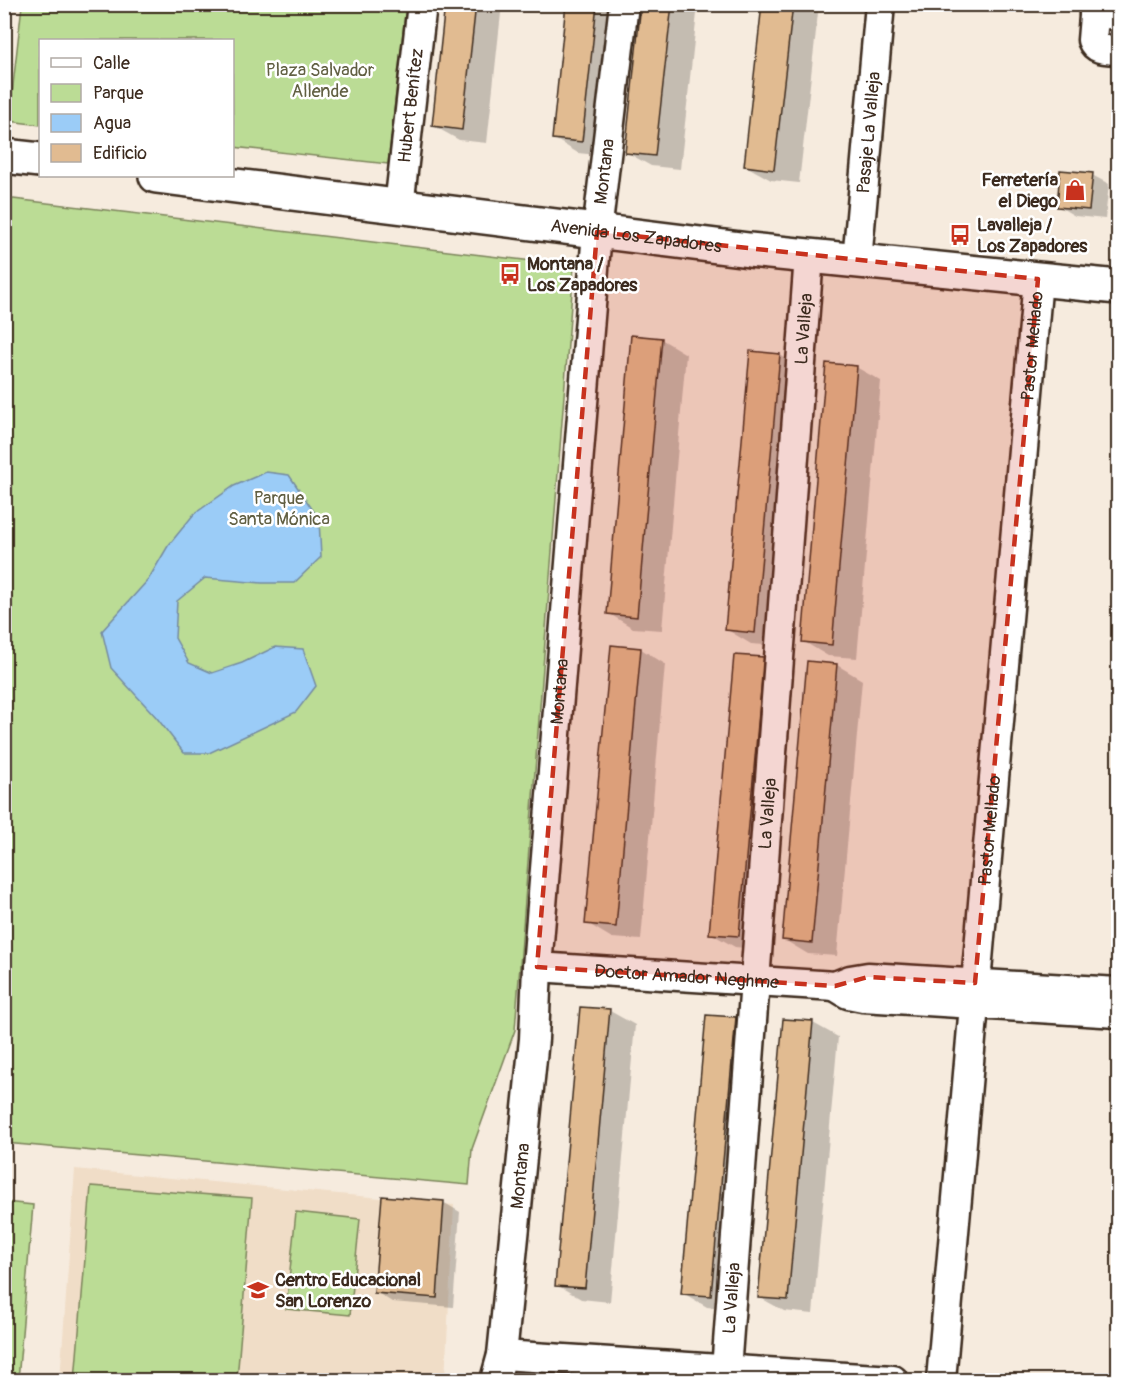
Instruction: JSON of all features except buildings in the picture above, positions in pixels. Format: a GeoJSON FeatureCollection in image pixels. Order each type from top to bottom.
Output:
{"type":"FeatureCollection","features":[{"type":"Feature","properties":{"kind":"main road"},"geometry":{"type":"LineString","coordinates":[[4,156],[39,160]]}},
{"type":"Feature","properties":{"kind":"main road","name":"Avenida Los Zapadores"},"geometry":{"type":"LineString","coordinates":[[164,177],[597,232],[1119,287]]}},
{"type":"Feature","properties":{"kind":"street","name":"Hubert Benítez"},"geometry":{"type":"LineString","coordinates":[[399,207],[422,4]]}},
{"type":"Feature","properties":{"kind":"street","name":"Montana"},"geometry":{"type":"LineString","coordinates":[[499,1368],[534,1039],[537,967],[597,232],[624,4]]}},
{"type":"Feature","properties":{"kind":"street","name":"Pasaje La Valleja"},"geometry":{"type":"LineString","coordinates":[[857,261],[880,4]]}},
{"type":"Feature","properties":{"kind":"street"},"geometry":{"type":"LineString","coordinates":[[1102,11],[1092,40],[1094,45],[1119,50]]}},
{"type":"Feature","properties":{"kind":"street","name":"La Valleja"},"geometry":{"type":"LineString","coordinates":[[726,1370],[808,256]]}},
{"type":"Feature","properties":{"kind":"street","name":"Pastor Mellado"},"geometry":{"type":"LineString","coordinates":[[940,1380],[1038,279]]}},
{"type":"Feature","properties":{"kind":"street","name":"Doctor Amador Neghme"},"geometry":{"type":"LineString","coordinates":[[537,967],[835,986],[848,994],[863,997],[1119,992]]}},
{"type":"Feature","properties":{"kind":"street","name":"Doctor Amador Neghme"},"geometry":{"type":"LineString","coordinates":[[975,994],[1119,1013]]}},
{"type":"Feature","properties":{"kind":"street"},"geometry":{"type":"LineString","coordinates":[[499,1368],[726,1370],[893,1380]]}},
{"type":"Feature","properties":{"kind":"highlighted area"},"geometry":{"type":"Polygon","coordinates":[[[597,232],[1038,279],[975,983],[868,977],[835,986],[537,967],[597,232]]]}},
{"type":"Feature","properties":{"kind":"shaded area","name":"Centro Educacional San Lorenzo"},"geometry":{"type":"Polygon","coordinates":[[[75,1169],[454,1205],[445,1380],[60,1380],[75,1169]]]}},
{"type":"Feature","properties":{"kind":"green space","name":"Plaza Salvador Allende"},"geometry":{"type":"Polygon","coordinates":[[[22,5],[406,5],[388,164],[234,147],[234,39],[39,39],[39,125],[9,121],[22,5]]]}},
{"type":"Feature","properties":{"kind":"green space","name":"Parque Santa Mónica"},"geometry":{"type":"Polygon","coordinates":[[[5,198],[574,266],[515,1030],[472,1149],[469,1185],[5,1143],[5,198]]]}},
{"type":"Feature","properties":{"kind":"green space"},"geometry":{"type":"Polygon","coordinates":[[[91,1186],[252,1198],[237,1380],[75,1380],[91,1186]]]}},
{"type":"Feature","properties":{"kind":"green space"},"geometry":{"type":"Polygon","coordinates":[[[5,1202],[33,1205],[18,1380],[5,1380],[5,1202]]]}},
{"type":"Feature","properties":{"kind":"green space"},"geometry":{"type":"Polygon","coordinates":[[[296,1212],[360,1219],[350,1315],[286,1309],[296,1212]]]}},
{"type":"Feature","properties":{"kind":"water"},"geometry":{"type":"Polygon","coordinates":[[[266,472],[289,475],[319,519],[321,557],[294,583],[205,578],[177,601],[175,638],[189,663],[212,673],[242,663],[275,647],[303,649],[316,686],[296,712],[209,753],[184,753],[157,718],[111,668],[102,631],[148,580],[168,546],[194,514],[234,486],[266,472]]]}},
{"type":"Feature","properties":{"kind":"place","name":"Ferretería el Diego"},"geometry":{"type":"Point","coordinates":[1075,190]}},
{"type":"Feature","properties":{"kind":"place","name":"Lavalleja / Los Zapadores"},"geometry":{"type":"Point","coordinates":[960,235]}},
{"type":"Feature","properties":{"kind":"place","name":"Montana / Los Zapadores"},"geometry":{"type":"Point","coordinates":[510,274]}},
{"type":"Feature","properties":{"kind":"place","name":"Centro Educacional San Lorenzo"},"geometry":{"type":"Point","coordinates":[258,1290]}}]}
